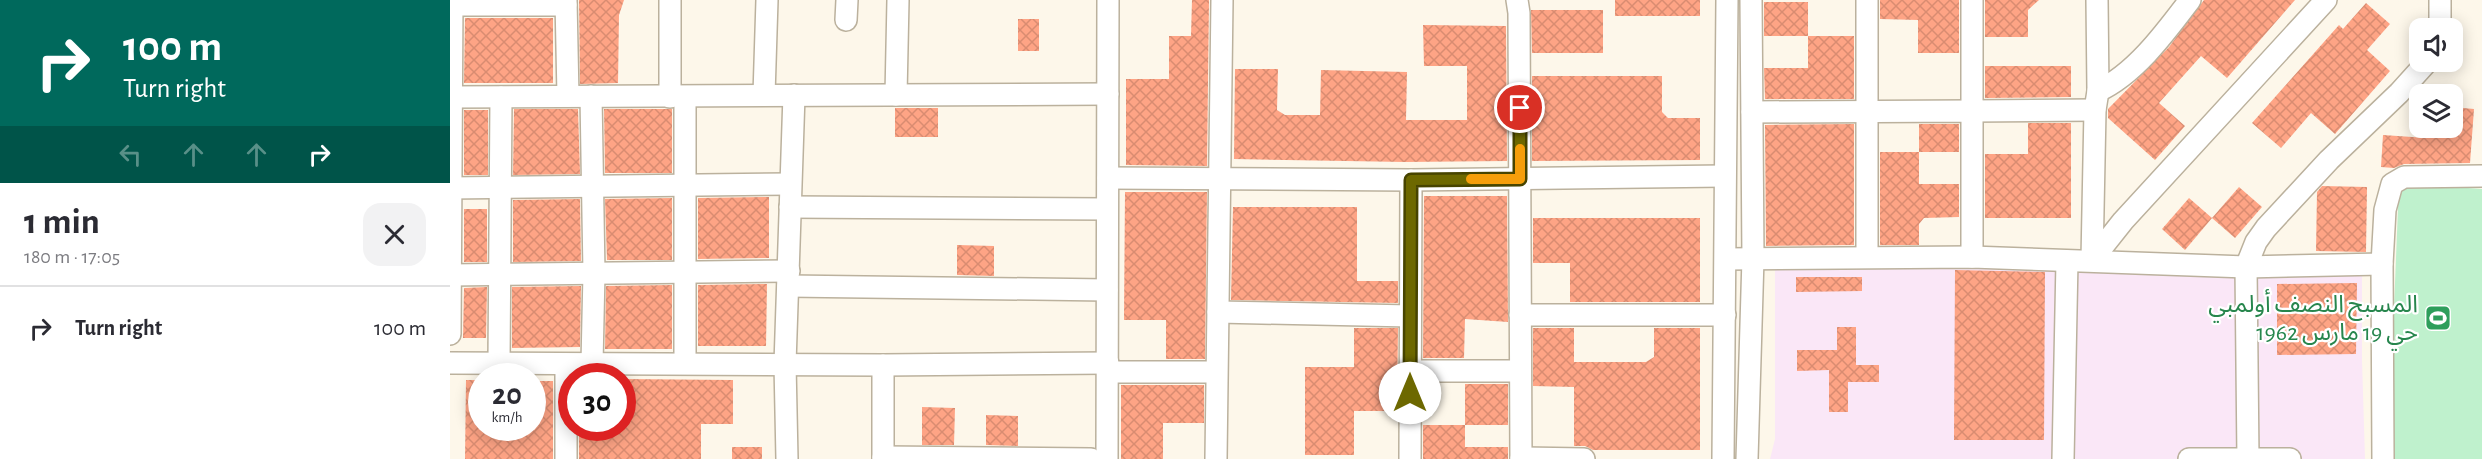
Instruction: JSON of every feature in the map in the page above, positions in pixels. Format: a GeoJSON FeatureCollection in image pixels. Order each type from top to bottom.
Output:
{"type":"FeatureCollection","features":[{"type":"Feature","properties":{"kind":"street"},"geometry":{"type":"LineString","coordinates":[[670,0],[684,183],[685,363]]}},
{"type":"Feature","properties":{"kind":"street"},"geometry":{"type":"LineString","coordinates":[[764,95],[767,0]]}},
{"type":"Feature","properties":{"kind":"street"},"geometry":{"type":"LineString","coordinates":[[896,95],[898,0]]}},
{"type":"Feature","properties":{"kind":"street"},"geometry":{"type":"LineString","coordinates":[[1107,459],[1108,0]]}},
{"type":"Feature","properties":{"kind":"street"},"geometry":{"type":"LineString","coordinates":[[1216,459],[1222,0]]}},
{"type":"Feature","properties":{"kind":"street"},"geometry":{"type":"LineString","coordinates":[[1517,0],[1519,13],[1521,458],[1584,459]]}},
{"type":"Feature","properties":{"kind":"street"},"geometry":{"type":"LineString","coordinates":[[1723,459],[1727,0]]}},
{"type":"Feature","properties":{"kind":"street"},"geometry":{"type":"LineString","coordinates":[[1747,459],[1753,258],[1751,0]]}},
{"type":"Feature","properties":{"kind":"street"},"geometry":{"type":"LineString","coordinates":[[1867,0],[1867,257]]}},
{"type":"Feature","properties":{"kind":"street"},"geometry":{"type":"LineString","coordinates":[[1972,0],[1972,257]]}},
{"type":"Feature","properties":{"kind":"street"},"geometry":{"type":"LineString","coordinates":[[2092,260],[2097,0]]}},
{"type":"Feature","properties":{"kind":"street"},"geometry":{"type":"LineString","coordinates":[[1752,112],[1972,111],[2096,101],[2157,40],[2190,0]]}},
{"type":"Feature","properties":{"kind":"street"},"geometry":{"type":"LineString","coordinates":[[2092,260],[2123,221],[2326,0]]}},
{"type":"Feature","properties":{"kind":"street"},"geometry":{"type":"LineString","coordinates":[[2440,0],[2440,18]]}},
{"type":"Feature","properties":{"kind":"street"},"geometry":{"type":"LineString","coordinates":[[450,334],[452,3],[566,2],[568,96]]}},
{"type":"Feature","properties":{"kind":"street"},"geometry":{"type":"LineString","coordinates":[[2248,459],[2246,267],[2256,242],[2266,228],[2329,160],[2418,72]]}},
{"type":"Feature","properties":{"kind":"street"},"geometry":{"type":"LineString","coordinates":[[451,97],[1108,94]]}},
{"type":"Feature","properties":{"kind":"street"},"geometry":{"type":"LineString","coordinates":[[787,459],[785,364],[794,95]]}},
{"type":"Feature","properties":{"kind":"street"},"geometry":{"type":"LineString","coordinates":[[591,96],[594,273],[592,363]]}},
{"type":"Feature","properties":{"kind":"street"},"geometry":{"type":"LineString","coordinates":[[498,363],[501,97]]}},
{"type":"Feature","properties":{"kind":"street"},"geometry":{"type":"LineString","coordinates":[[1108,178],[1411,180],[1724,176]]}},
{"type":"Feature","properties":{"kind":"street"},"geometry":{"type":"LineString","coordinates":[[2383,459],[2382,264],[2389,189],[2394,181],[2404,177],[2482,176]]}},
{"type":"Feature","properties":{"kind":"street"},"geometry":{"type":"LineString","coordinates":[[1410,459],[1411,180]]}},
{"type":"Feature","properties":{"kind":"street"},"geometry":{"type":"LineString","coordinates":[[451,188],[593,184],[790,184]]}},
{"type":"Feature","properties":{"kind":"street"},"geometry":{"type":"LineString","coordinates":[[790,207],[1107,209]]}},
{"type":"Feature","properties":{"kind":"street"},"geometry":{"type":"LineString","coordinates":[[1725,258],[1972,257],[2246,267],[2382,264]]}},
{"type":"Feature","properties":{"kind":"street"},"geometry":{"type":"LineString","coordinates":[[2063,459],[2067,261]]}},
{"type":"Feature","properties":{"kind":"street"},"geometry":{"type":"LineString","coordinates":[[451,275],[684,272],[1107,290]]}},
{"type":"Feature","properties":{"kind":"street"},"geometry":{"type":"LineString","coordinates":[[1218,312],[1410,316]]}},
{"type":"Feature","properties":{"kind":"street"},"geometry":{"type":"LineString","coordinates":[[1520,315],[1725,315]]}},
{"type":"Feature","properties":{"kind":"street"},"geometry":{"type":"LineString","coordinates":[[450,363],[468,363]]}},
{"type":"Feature","properties":{"kind":"street"},"geometry":{"type":"LineString","coordinates":[[636,363],[1108,367],[1216,372]]}},
{"type":"Feature","properties":{"kind":"street"},"geometry":{"type":"LineString","coordinates":[[883,365],[883,458],[1091,459]]}},
{"type":"Feature","properties":{"kind":"street"},"geometry":{"type":"LineString","coordinates":[[1410,371],[1520,371]]}},
{"type":"Feature","properties":{"kind":"street"},"geometry":{"type":"LineString","coordinates":[[566,441],[566,459]]}},
{"type":"Feature","properties":{"kind":"street"},"geometry":{"type":"LineString","coordinates":[[2189,459],[2290,459]]}},
{"type":"Feature","properties":{"kind":"shaded area"},"geometry":{"type":"Polygon","coordinates":[[[2042,266],[2260,276],[2362,276],[2365,459],[1770,459],[1775,439],[1775,267],[2042,266]]]}},
{"type":"Feature","properties":{"kind":"green space","name":"المسبح النصف أولمبي حي 19 مارس 1962"},"geometry":{"type":"Polygon","coordinates":[[[2399,183],[2482,189],[2482,459],[2388,459],[2399,183]]]}},
{"type":"Feature","properties":{"kind":"building"},"geometry":{"type":"Polygon","coordinates":[[[579,0],[624,0],[619,15],[618,83],[580,84],[579,0]]]}},
{"type":"Feature","properties":{"kind":"building"},"geometry":{"type":"Polygon","coordinates":[[[1192,0],[1209,0],[1207,166],[1126,165],[1126,79],[1169,79],[1169,36],[1191,36],[1192,0]]]}},
{"type":"Feature","properties":{"kind":"building"},"geometry":{"type":"Polygon","coordinates":[[[1615,0],[1700,0],[1700,16],[1615,16],[1615,0]]]}},
{"type":"Feature","properties":{"kind":"building"},"geometry":{"type":"Polygon","coordinates":[[[1880,0],[1959,0],[1959,53],[1918,53],[1918,20],[1880,19],[1880,0]]]}},
{"type":"Feature","properties":{"kind":"building"},"geometry":{"type":"Polygon","coordinates":[[[1985,0],[2039,0],[2028,10],[2028,37],[1985,37],[1985,0]]]}},
{"type":"Feature","properties":{"kind":"building"},"geometry":{"type":"Polygon","coordinates":[[[2204,0],[2295,0],[2227,78],[2201,56],[2159,103],[2185,126],[2155,160],[2108,118],[2108,109],[2169,47],[2204,0]]]}},
{"type":"Feature","properties":{"kind":"building"},"geometry":{"type":"Polygon","coordinates":[[[1764,2],[1808,2],[1808,36],[1764,36],[1764,2]]]}},
{"type":"Feature","properties":{"kind":"building"},"geometry":{"type":"Polygon","coordinates":[[[2366,3],[2390,24],[2367,50],[2390,71],[2335,134],[2311,113],[2281,148],[2252,123],[2339,25],[2343,29],[2366,3]]]}},
{"type":"Feature","properties":{"kind":"building"},"geometry":{"type":"Polygon","coordinates":[[[1531,10],[1603,10],[1603,53],[1532,53],[1531,10]]]}},
{"type":"Feature","properties":{"kind":"building"},"geometry":{"type":"Polygon","coordinates":[[[465,18],[553,18],[553,83],[464,83],[465,18]]]}},
{"type":"Feature","properties":{"kind":"building"},"geometry":{"type":"Polygon","coordinates":[[[1018,19],[1039,19],[1039,51],[1018,51],[1018,19]]]}},
{"type":"Feature","properties":{"kind":"building"},"geometry":{"type":"Polygon","coordinates":[[[1423,25],[1506,26],[1507,161],[1234,159],[1235,69],[1278,69],[1277,110],[1285,115],[1320,115],[1321,70],[1407,72],[1406,120],[1467,120],[1467,66],[1424,66],[1423,25]]]}},
{"type":"Feature","properties":{"kind":"building"},"geometry":{"type":"Polygon","coordinates":[[[1808,36],[1854,36],[1854,99],[1765,99],[1764,68],[1808,68],[1808,36]]]}},
{"type":"Feature","properties":{"kind":"building"},"geometry":{"type":"Polygon","coordinates":[[[1985,66],[2071,66],[2071,97],[1985,98],[1985,66]]]}},
{"type":"Feature","properties":{"kind":"building"},"geometry":{"type":"Polygon","coordinates":[[[1532,76],[1662,76],[1662,112],[1668,118],[1700,118],[1700,160],[1532,161],[1532,76]]]}},
{"type":"Feature","properties":{"kind":"building"},"geometry":{"type":"Polygon","coordinates":[[[895,108],[938,108],[938,137],[895,137],[895,108]]]}},
{"type":"Feature","properties":{"kind":"building"},"geometry":{"type":"Polygon","coordinates":[[[2463,108],[2474,109],[2470,163],[2404,164],[2394,168],[2381,167],[2383,135],[2409,138],[2463,138],[2463,108]]]}},
{"type":"Feature","properties":{"kind":"building"},"geometry":{"type":"Polygon","coordinates":[[[514,109],[578,109],[580,174],[513,175],[514,109]]]}},
{"type":"Feature","properties":{"kind":"building"},"geometry":{"type":"Polygon","coordinates":[[[604,109],[672,109],[672,173],[605,173],[604,109]]]}},
{"type":"Feature","properties":{"kind":"building"},"geometry":{"type":"Polygon","coordinates":[[[464,110],[488,110],[488,175],[464,175],[464,110]]]}},
{"type":"Feature","properties":{"kind":"building"},"geometry":{"type":"Polygon","coordinates":[[[2028,123],[2071,123],[2071,218],[1985,218],[1985,154],[2028,154],[2028,123]]]}},
{"type":"Feature","properties":{"kind":"building"},"geometry":{"type":"Polygon","coordinates":[[[1854,124],[1854,245],[1766,246],[1765,125],[1854,124]]]}},
{"type":"Feature","properties":{"kind":"building"},"geometry":{"type":"Polygon","coordinates":[[[1919,124],[1959,124],[1959,152],[1919,152],[1919,124]]]}},
{"type":"Feature","properties":{"kind":"building"},"geometry":{"type":"Polygon","coordinates":[[[1880,152],[1919,152],[1919,184],[1959,184],[1959,217],[1924,218],[1919,224],[1919,245],[1880,245],[1880,152]]]}},
{"type":"Feature","properties":{"kind":"building"},"geometry":{"type":"Polygon","coordinates":[[[2322,186],[2367,187],[2366,252],[2316,251],[2317,192],[2322,186]]]}},
{"type":"Feature","properties":{"kind":"building"},"geometry":{"type":"Polygon","coordinates":[[[2239,187],[2262,207],[2235,238],[2212,218],[2239,187]]]}},
{"type":"Feature","properties":{"kind":"building"},"geometry":{"type":"Polygon","coordinates":[[[1125,192],[1207,192],[1205,359],[1166,359],[1166,320],[1124,320],[1125,192]]]}},
{"type":"Feature","properties":{"kind":"building"},"geometry":{"type":"Polygon","coordinates":[[[1424,196],[1507,196],[1508,322],[1465,319],[1464,358],[1423,358],[1424,196]]]}},
{"type":"Feature","properties":{"kind":"building"},"geometry":{"type":"Polygon","coordinates":[[[769,197],[769,258],[698,259],[698,198],[769,197]]]}},
{"type":"Feature","properties":{"kind":"building"},"geometry":{"type":"Polygon","coordinates":[[[672,198],[672,260],[607,260],[605,199],[672,198]]]}},
{"type":"Feature","properties":{"kind":"building"},"geometry":{"type":"Polygon","coordinates":[[[2189,198],[2212,218],[2185,250],[2162,229],[2189,198]]]}},
{"type":"Feature","properties":{"kind":"building"},"geometry":{"type":"Polygon","coordinates":[[[580,199],[581,261],[513,262],[513,200],[580,199]]]}},
{"type":"Feature","properties":{"kind":"building"},"geometry":{"type":"Polygon","coordinates":[[[1233,207],[1357,207],[1357,281],[1398,281],[1398,303],[1231,300],[1233,207]]]}},
{"type":"Feature","properties":{"kind":"building"},"geometry":{"type":"Polygon","coordinates":[[[464,209],[487,209],[487,262],[464,262],[464,209]]]}},
{"type":"Feature","properties":{"kind":"building"},"geometry":{"type":"Polygon","coordinates":[[[1533,218],[1700,218],[1700,302],[1570,302],[1570,263],[1533,263],[1533,218]]]}},
{"type":"Feature","properties":{"kind":"building"},"geometry":{"type":"Polygon","coordinates":[[[957,245],[994,246],[994,276],[957,275],[957,245]]]}},
{"type":"Feature","properties":{"kind":"building"},"geometry":{"type":"Polygon","coordinates":[[[1955,270],[2045,272],[2044,440],[1954,440],[1955,270]]]}},
{"type":"Feature","properties":{"kind":"building"},"geometry":{"type":"Polygon","coordinates":[[[1796,277],[1862,277],[1862,291],[1796,292],[1796,277]]]}},
{"type":"Feature","properties":{"kind":"building"},"geometry":{"type":"Polygon","coordinates":[[[2357,283],[2356,354],[2277,355],[2277,284],[2357,283]]]}},
{"type":"Feature","properties":{"kind":"building"},"geometry":{"type":"Polygon","coordinates":[[[767,284],[766,346],[698,346],[698,285],[767,284]]]}},
{"type":"Feature","properties":{"kind":"building"},"geometry":{"type":"Polygon","coordinates":[[[672,285],[672,349],[605,349],[606,286],[672,285]]]}},
{"type":"Feature","properties":{"kind":"building"},"geometry":{"type":"Polygon","coordinates":[[[581,286],[580,347],[512,348],[512,287],[581,286]]]}},
{"type":"Feature","properties":{"kind":"building"},"geometry":{"type":"Polygon","coordinates":[[[487,287],[486,338],[463,338],[464,288],[487,287]]]}},
{"type":"Feature","properties":{"kind":"building"},"geometry":{"type":"Polygon","coordinates":[[[1837,327],[1856,327],[1856,365],[1879,365],[1879,382],[1848,382],[1848,412],[1829,412],[1829,370],[1797,371],[1797,350],[1837,350],[1837,327]]]}},
{"type":"Feature","properties":{"kind":"building"},"geometry":{"type":"Polygon","coordinates":[[[1354,328],[1398,328],[1397,411],[1354,411],[1354,455],[1305,455],[1305,367],[1354,367],[1354,328]]]}},
{"type":"Feature","properties":{"kind":"building"},"geometry":{"type":"Polygon","coordinates":[[[1533,328],[1574,328],[1574,362],[1646,362],[1654,357],[1654,328],[1700,328],[1700,450],[1593,450],[1585,446],[1574,446],[1574,387],[1533,386],[1533,328]]]}},
{"type":"Feature","properties":{"kind":"building"},"geometry":{"type":"Polygon","coordinates":[[[636,379],[733,380],[733,424],[701,424],[701,459],[579,459],[579,441],[636,441],[636,379]]]}},
{"type":"Feature","properties":{"kind":"building"},"geometry":{"type":"Polygon","coordinates":[[[466,380],[468,380],[468,441],[546,441],[546,381],[553,381],[553,459],[465,459],[466,380]]]}},
{"type":"Feature","properties":{"kind":"building"},"geometry":{"type":"Polygon","coordinates":[[[1465,384],[1508,384],[1508,425],[1465,425],[1465,384]]]}},
{"type":"Feature","properties":{"kind":"building"},"geometry":{"type":"Polygon","coordinates":[[[1121,385],[1204,385],[1204,423],[1163,423],[1163,459],[1121,459],[1121,385]]]}},
{"type":"Feature","properties":{"kind":"building"},"geometry":{"type":"Polygon","coordinates":[[[922,407],[955,408],[954,445],[922,445],[922,407]]]}},
{"type":"Feature","properties":{"kind":"building"},"geometry":{"type":"Polygon","coordinates":[[[986,415],[1018,416],[1018,446],[986,445],[986,415]]]}},
{"type":"Feature","properties":{"kind":"building"},"geometry":{"type":"Polygon","coordinates":[[[1423,425],[1465,425],[1465,447],[1508,447],[1508,459],[1423,459],[1423,425]]]}},
{"type":"Feature","properties":{"kind":"building"},"geometry":{"type":"Polygon","coordinates":[[[732,447],[762,447],[762,459],[732,459],[732,447]]]}},
{"type":"Feature","properties":{"kind":"slow traffic"},"geometry":{"type":"LineString","coordinates":[[1471,179],[1520,179],[1520,149]]}},
{"type":"Feature","properties":{"kind":"place","name":"المسبح النصف أولمبي حي 19 مارس 1962"},"geometry":{"type":"Point","coordinates":[2438,318]}},
{"type":"Feature","properties":{"kind":"route"},"geometry":{"type":"LineString","coordinates":[[1410,393],[1411,180],[1520,179],[1520,108]]}}]}
